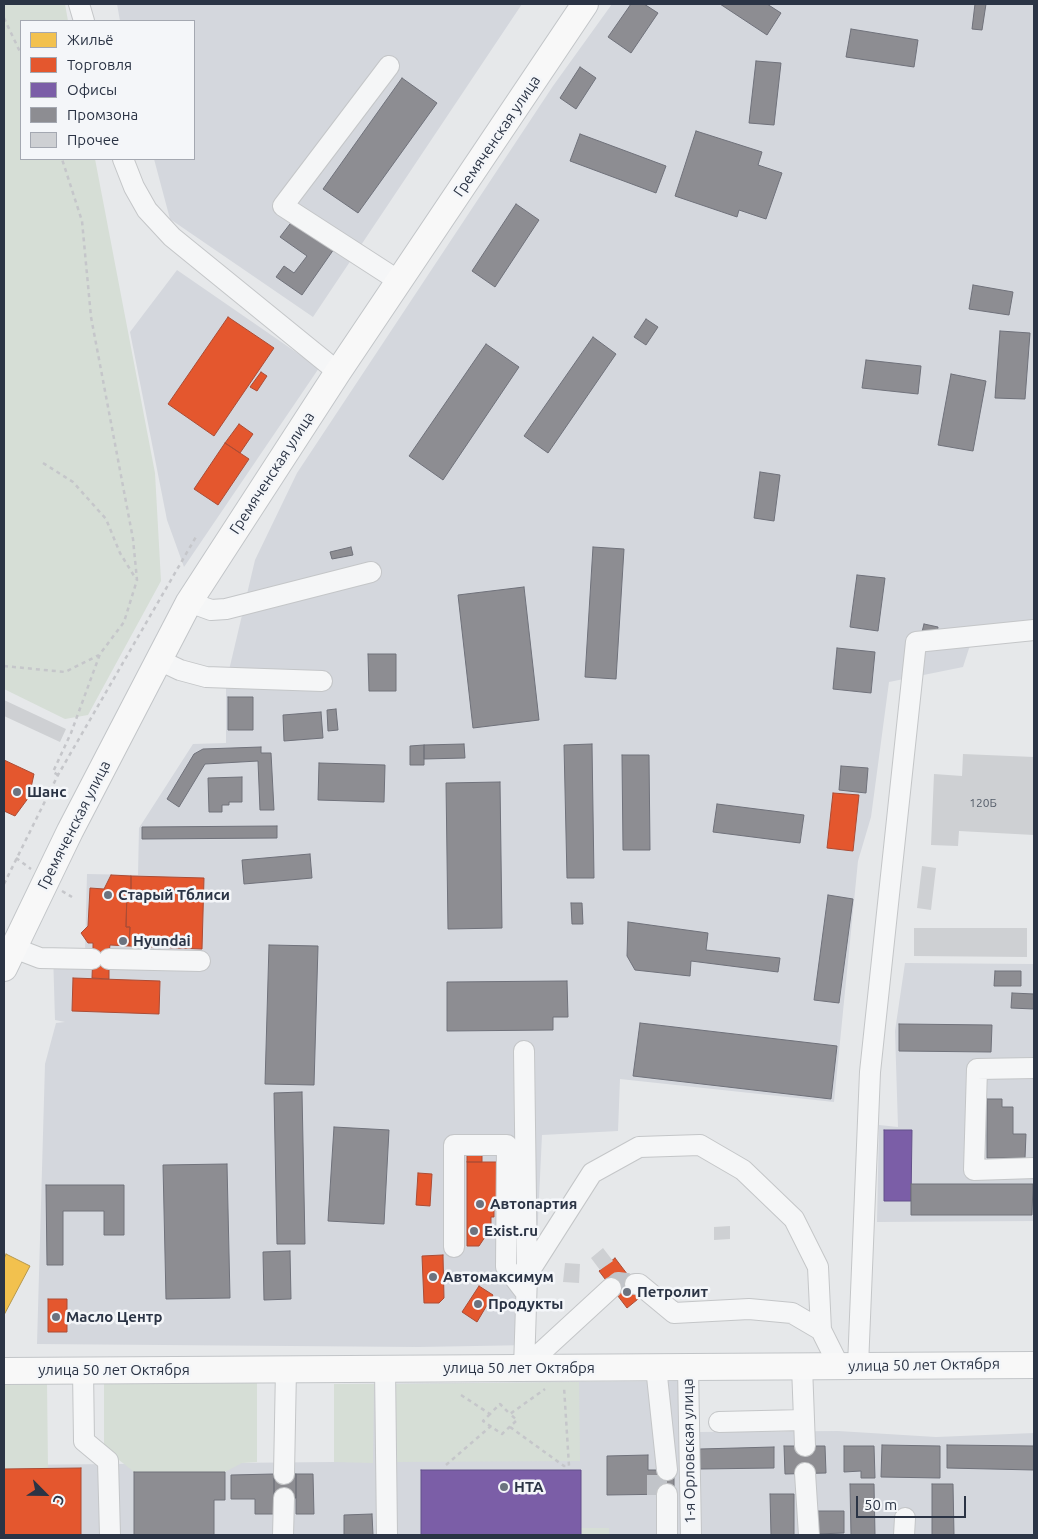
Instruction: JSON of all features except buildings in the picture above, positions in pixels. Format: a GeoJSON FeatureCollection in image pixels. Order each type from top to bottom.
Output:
{"type":"FeatureCollection","features":[{"type":"Feature","properties":{"kind":"main road","name":"Гремяченская улица"},"geometry":{"type":"LineString","coordinates":[[9,958],[70,831],[189,602],[338,372],[586,4]]}},
{"type":"Feature","properties":{"kind":"main road","name":"улица 50 лет Октября"},"geometry":{"type":"LineString","coordinates":[[4,1371],[1034,1365]]}},
{"type":"Feature","properties":{"kind":"street"},"geometry":{"type":"LineString","coordinates":[[79,4],[84,20]]}},
{"type":"Feature","properties":{"kind":"street"},"geometry":{"type":"LineString","coordinates":[[389,66],[283,206],[399,281]]}},
{"type":"Feature","properties":{"kind":"street"},"geometry":{"type":"LineString","coordinates":[[123,160],[134,187],[147,210],[172,237],[338,372]]}},
{"type":"Feature","properties":{"kind":"street"},"geometry":{"type":"LineString","coordinates":[[189,602],[211,610],[226,609],[371,572]]}},
{"type":"Feature","properties":{"kind":"street"},"geometry":{"type":"LineString","coordinates":[[849,1366],[870,1072],[916,642],[1034,630]]}},
{"type":"Feature","properties":{"kind":"street"},"geometry":{"type":"LineString","coordinates":[[159,660],[180,670],[206,677],[322,681]]}},
{"type":"Feature","properties":{"kind":"street"},"geometry":{"type":"LineString","coordinates":[[9,958],[200,961]]}},
{"type":"Feature","properties":{"kind":"street"},"geometry":{"type":"LineString","coordinates":[[524,1051],[527,1284],[524,1368]]}},
{"type":"Feature","properties":{"kind":"street"},"geometry":{"type":"LineString","coordinates":[[1034,1068],[976,1069],[974,1170],[1034,1168]]}},
{"type":"Feature","properties":{"kind":"street"},"geometry":{"type":"LineString","coordinates":[[454,1247],[454,1146],[507,1145],[506,1267],[527,1284]]}},
{"type":"Feature","properties":{"kind":"street"},"geometry":{"type":"LineString","coordinates":[[527,1284],[592,1173],[639,1146],[700,1145],[743,1170],[794,1219],[818,1267],[821,1330]]}},
{"type":"Feature","properties":{"kind":"street"},"geometry":{"type":"LineString","coordinates":[[635,1284],[639,1284],[674,1313],[749,1309],[792,1313],[821,1330],[849,1366]]}},
{"type":"Feature","properties":{"kind":"street"},"geometry":{"type":"LineString","coordinates":[[524,1368],[611,1288]]}},
{"type":"Feature","properties":{"kind":"street"},"geometry":{"type":"LineString","coordinates":[[802,1366],[805,1446]]}},
{"type":"Feature","properties":{"kind":"street"},"geometry":{"type":"LineString","coordinates":[[656,1367],[662,1470]]}},
{"type":"Feature","properties":{"kind":"street","name":"1-я Орловская улица"},"geometry":{"type":"LineString","coordinates":[[688,1367],[691,1535]]}},
{"type":"Feature","properties":{"kind":"street"},"geometry":{"type":"LineString","coordinates":[[385,1368],[386,1535]]}},
{"type":"Feature","properties":{"kind":"street"},"geometry":{"type":"LineString","coordinates":[[284,1474],[286,1369]]}},
{"type":"Feature","properties":{"kind":"street"},"geometry":{"type":"LineString","coordinates":[[83,1370],[84,1441],[108,1461],[110,1535]]}},
{"type":"Feature","properties":{"kind":"street"},"geometry":{"type":"LineString","coordinates":[[719,1422],[804,1420]]}},
{"type":"Feature","properties":{"kind":"street"},"geometry":{"type":"LineString","coordinates":[[805,1473],[809,1535]]}},
{"type":"Feature","properties":{"kind":"street"},"geometry":{"type":"LineString","coordinates":[[657,1535],[662,1494],[667,1535]]}},
{"type":"Feature","properties":{"kind":"street"},"geometry":{"type":"LineString","coordinates":[[283,1535],[284,1498]]}},
{"type":"Feature","properties":{"kind":"path"},"geometry":{"type":"LineString","coordinates":[[4,18],[20,52]]}},
{"type":"Feature","properties":{"kind":"path"},"geometry":{"type":"LineString","coordinates":[[58,774],[53,772],[71,733],[100,654],[124,622],[137,580],[132,539],[90,317],[82,221],[62,160]]}},
{"type":"Feature","properties":{"kind":"path"},"geometry":{"type":"LineString","coordinates":[[43,463],[74,482],[106,519],[120,553],[137,580]]}},
{"type":"Feature","properties":{"kind":"path"},"geometry":{"type":"LineString","coordinates":[[4,884],[58,774],[197,535]]}},
{"type":"Feature","properties":{"kind":"path"},"geometry":{"type":"LineString","coordinates":[[4,666],[65,672],[100,654]]}},
{"type":"Feature","properties":{"kind":"path"},"geometry":{"type":"LineString","coordinates":[[510,1427],[564,1466],[569,1466],[564,1382]]}},
{"type":"Feature","properties":{"kind":"path"},"geometry":{"type":"LineString","coordinates":[[510,1414],[547,1388]]}},
{"type":"Feature","properties":{"kind":"path"},"geometry":{"type":"LineString","coordinates":[[461,1395],[490,1414]]}},
{"type":"Feature","properties":{"kind":"path"},"geometry":{"type":"LineString","coordinates":[[500,1404],[517,1420],[510,1427],[502,1434],[483,1421],[500,1404]]}},
{"type":"Feature","properties":{"kind":"path"},"geometry":{"type":"LineString","coordinates":[[446,1466],[491,1426]]}},
{"type":"Feature","properties":{"kind":"shaded area"},"geometry":{"type":"Polygon","coordinates":[[[4,4],[65,4],[68,20],[20,20],[20,160],[95,160],[155,473],[161,581],[88,715],[65,719],[4,689],[4,4]]]}},
{"type":"Feature","properties":{"kind":"shaded area"},"geometry":{"type":"Polygon","coordinates":[[[117,4],[522,4],[313,317],[170,219],[154,160],[195,160],[195,20],[120,20],[117,4]]]}},
{"type":"Feature","properties":{"kind":"shaded area"},"geometry":{"type":"Polygon","coordinates":[[[612,4],[1034,4],[1034,620],[975,630],[963,667],[889,682],[871,817],[858,861],[834,1102],[620,1079],[618,1131],[542,1135],[532,1345],[418,1347],[37,1344],[45,1064],[56,1023],[65,1022],[55,1020],[53,953],[85,952],[87,874],[138,875],[139,828],[193,744],[226,743],[226,683],[255,560],[297,473],[553,86],[612,4]]]}},
{"type":"Feature","properties":{"kind":"shaded area"},"geometry":{"type":"Polygon","coordinates":[[[177,270],[319,368],[184,567],[167,520],[130,332],[177,270]]]}},
{"type":"Feature","properties":{"kind":"shaded area"},"geometry":{"type":"Polygon","coordinates":[[[905,963],[1034,964],[1034,1221],[877,1222],[879,1125],[898,1127],[895,1031],[905,963]]]}},
{"type":"Feature","properties":{"kind":"shaded area"},"geometry":{"type":"Polygon","coordinates":[[[681,1381],[684,1535],[4,1535],[4,1465],[334,1462],[334,1384],[681,1381]]]}},
{"type":"Feature","properties":{"kind":"shaded area"},"geometry":{"type":"Polygon","coordinates":[[[4,1382],[47,1382],[48,1468],[4,1469],[4,1382]]]}},
{"type":"Feature","properties":{"kind":"shaded area"},"geometry":{"type":"Polygon","coordinates":[[[104,1382],[257,1382],[257,1462],[242,1463],[225,1472],[134,1472],[104,1448],[104,1382]]]}},
{"type":"Feature","properties":{"kind":"shaded area"},"geometry":{"type":"Polygon","coordinates":[[[579,1382],[580,1461],[394,1462],[395,1384],[579,1382]]]}},
{"type":"Feature","properties":{"kind":"shaded area"},"geometry":{"type":"Polygon","coordinates":[[[334,1384],[374,1384],[373,1463],[334,1462],[334,1384]]]}},
{"type":"Feature","properties":{"kind":"shaded area"},"geometry":{"type":"Polygon","coordinates":[[[838,1431],[936,1437],[1034,1433],[1034,1535],[701,1535],[696,1432],[838,1431]]]}},
{"type":"Feature","properties":{"kind":"shaded area"},"geometry":{"type":"Polygon","coordinates":[[[581,1528],[609,1528],[609,1535],[581,1535],[581,1528]]]}},
{"type":"Feature","properties":{"kind":"tunnel"},"geometry":{"type":"LineString","coordinates":[[611,1288],[618,1282],[635,1284]]}},
{"type":"Feature","properties":{"kind":"tunnel"},"geometry":{"type":"LineString","coordinates":[[657,1470],[657,1495]]}},
{"type":"Feature","properties":{"kind":"place","name":"Шанс"},"geometry":{"type":"Point","coordinates":[17,792]}},
{"type":"Feature","properties":{"kind":"place","name":"Старый Тблиси"},"geometry":{"type":"Point","coordinates":[108,895]}},
{"type":"Feature","properties":{"kind":"place","name":"Hyundai"},"geometry":{"type":"Point","coordinates":[123,941]}},
{"type":"Feature","properties":{"kind":"place","name":"Автопартия"},"geometry":{"type":"Point","coordinates":[480,1204]}},
{"type":"Feature","properties":{"kind":"place","name":"Exist.ru"},"geometry":{"type":"Point","coordinates":[474,1231]}},
{"type":"Feature","properties":{"kind":"place","name":"Автомаксимум"},"geometry":{"type":"Point","coordinates":[433,1277]}},
{"type":"Feature","properties":{"kind":"place","name":"Петролит"},"geometry":{"type":"Point","coordinates":[627,1292]}},
{"type":"Feature","properties":{"kind":"place","name":"Продукты"},"geometry":{"type":"Point","coordinates":[478,1304]}},
{"type":"Feature","properties":{"kind":"place","name":"Масло Центр"},"geometry":{"type":"Point","coordinates":[56,1317]}},
{"type":"Feature","properties":{"kind":"place","name":"НТА"},"geometry":{"type":"Point","coordinates":[504,1487]}}]}
